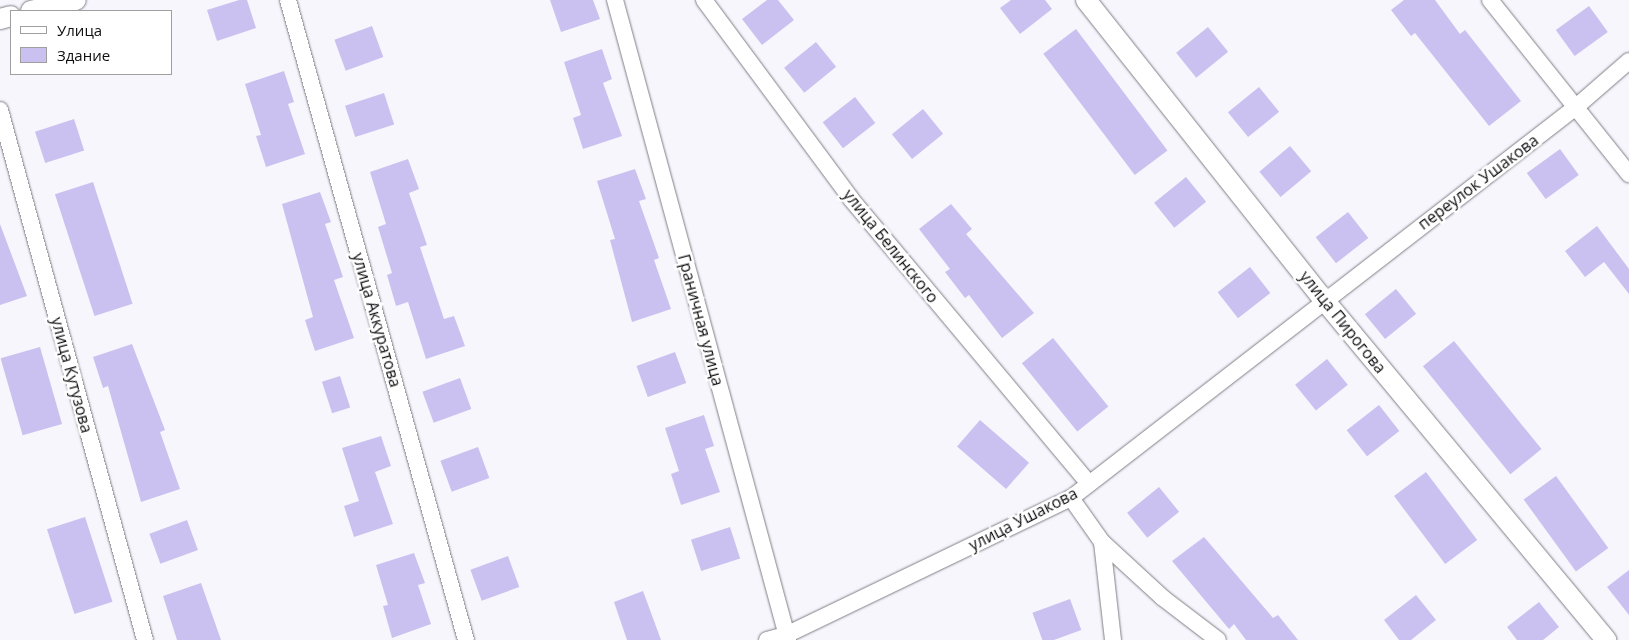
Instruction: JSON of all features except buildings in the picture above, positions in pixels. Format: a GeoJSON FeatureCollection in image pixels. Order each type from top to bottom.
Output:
{"type":"FeatureCollection","features":[{"type":"Feature","properties":{"kind":"street"},"geometry":{"type":"LineString","coordinates":[[35,10],[76,0]]}},
{"type":"Feature","properties":{"kind":"street","name":"улица Аккуратова"},"geometry":{"type":"LineString","coordinates":[[288,0],[466,640]]}},
{"type":"Feature","properties":{"kind":"street","name":"Граничная улица"},"geometry":{"type":"LineString","coordinates":[[615,0],[787,637]]}},
{"type":"Feature","properties":{"kind":"street","name":"улица Белинского"},"geometry":{"type":"LineString","coordinates":[[704,0],[851,199],[1090,484]]}},
{"type":"Feature","properties":{"kind":"street","name":"улица Пирогова"},"geometry":{"type":"LineString","coordinates":[[1086,0],[1324,300],[1606,640]]}},
{"type":"Feature","properties":{"kind":"street"},"geometry":{"type":"LineString","coordinates":[[1490,0],[1629,174]]}},
{"type":"Feature","properties":{"kind":"street","name":"переулок Ушакова"},"geometry":{"type":"LineString","coordinates":[[1324,300],[1576,107],[1629,61]]}},
{"type":"Feature","properties":{"kind":"street","name":"улица Кутузова"},"geometry":{"type":"LineString","coordinates":[[0,110],[145,640]]}},
{"type":"Feature","properties":{"kind":"street","name":"улица Ушакова"},"geometry":{"type":"LineString","coordinates":[[768,640],[787,637],[1071,498],[1324,300]]}},
{"type":"Feature","properties":{"kind":"street"},"geometry":{"type":"LineString","coordinates":[[1071,498],[1102,542],[1162,598],[1218,640]]}},
{"type":"Feature","properties":{"kind":"street"},"geometry":{"type":"LineString","coordinates":[[1102,542],[1113,640]]}}]}
